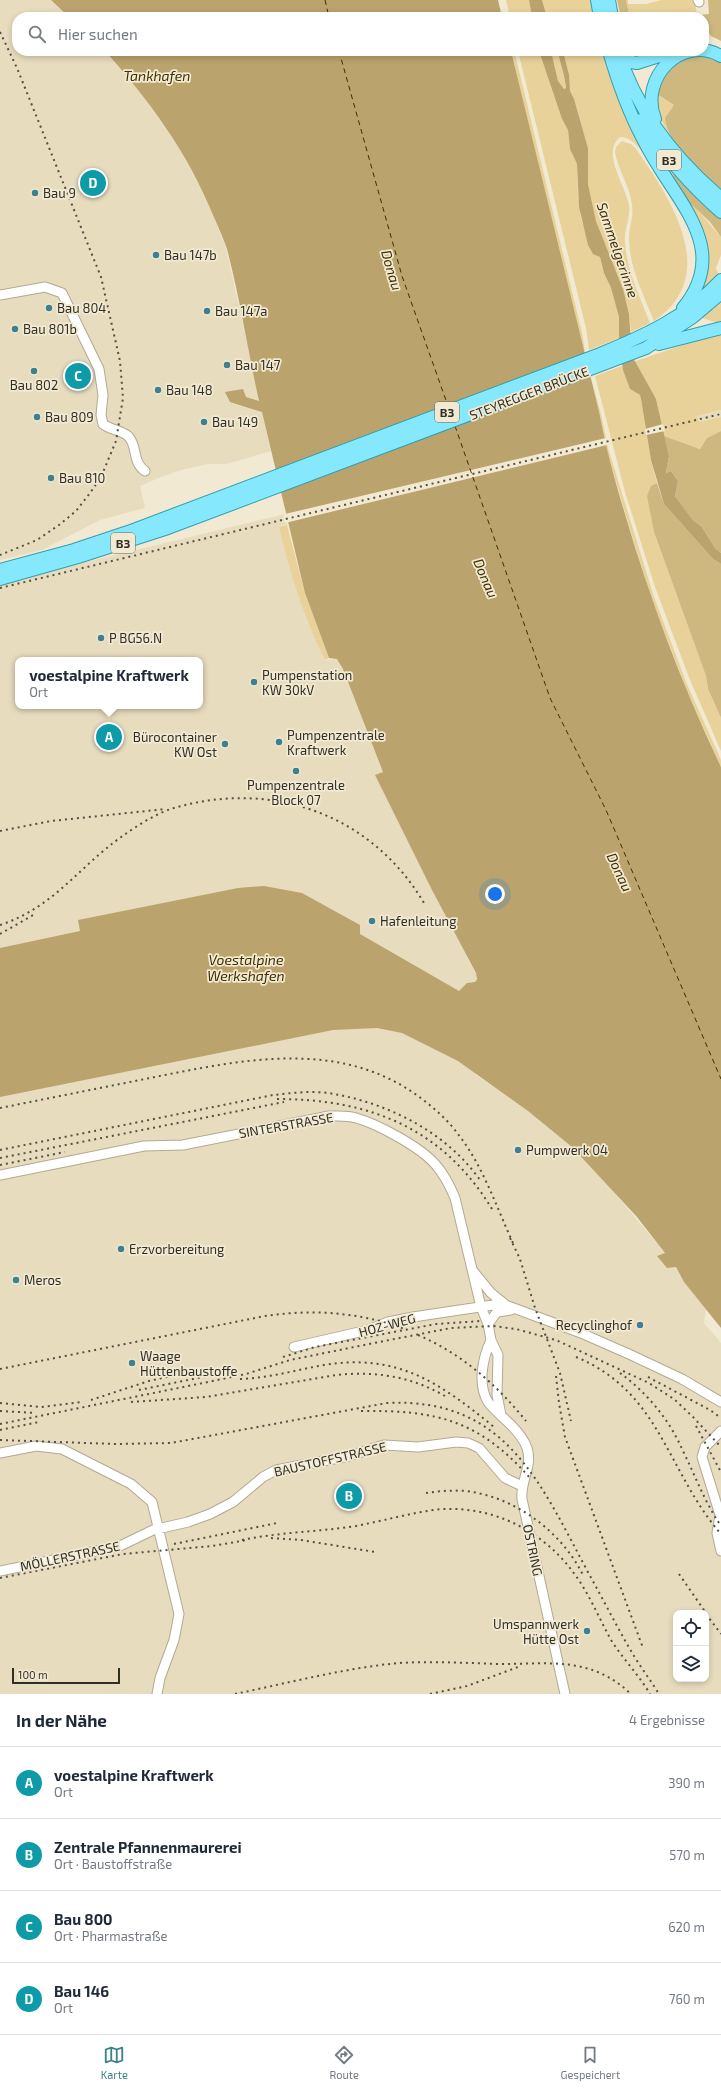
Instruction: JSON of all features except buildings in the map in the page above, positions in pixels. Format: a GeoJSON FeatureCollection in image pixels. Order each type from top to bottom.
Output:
{"type":"FeatureCollection","features":[{"type":"Feature","properties":{"kind":"main road"},"geometry":{"type":"LineString","coordinates":[[598,0],[599,12]]}},
{"type":"Feature","properties":{"kind":"main road"},"geometry":{"type":"LineString","coordinates":[[609,0],[611,12]]}},
{"type":"Feature","properties":{"kind":"main road"},"geometry":{"type":"LineString","coordinates":[[709,47],[721,50]]}},
{"type":"Feature","properties":{"kind":"main road","name":"B3"},"geometry":{"type":"LineString","coordinates":[[709,52],[721,56]]}},
{"type":"Feature","properties":{"kind":"main road","name":"B3"},"geometry":{"type":"LineString","coordinates":[[611,56],[626,99],[670,162],[688,182],[721,212]]}},
{"type":"Feature","properties":{"kind":"main road","name":"B3"},"geometry":{"type":"LineString","coordinates":[[620,56],[637,98],[650,119],[696,176],[721,198]]}},
{"type":"Feature","properties":{"kind":"main road"},"geometry":{"type":"LineString","coordinates":[[627,56],[630,60],[637,63],[659,56]]}},
{"type":"Feature","properties":{"kind":"main road","name":"B3"},"geometry":{"type":"LineString","coordinates":[[667,141],[651,107],[651,90],[658,74],[670,61],[681,56]]}},
{"type":"Feature","properties":{"kind":"main road"},"geometry":{"type":"LineString","coordinates":[[626,99],[641,135],[692,218],[700,240],[703,262],[699,282],[677,328]]}},
{"type":"Feature","properties":{"kind":"main road","name":"B3"},"geometry":{"type":"LineString","coordinates":[[677,328],[692,308],[721,280]]}},
{"type":"Feature","properties":{"kind":"main road","name":"B3"},"geometry":{"type":"LineString","coordinates":[[677,328],[701,311],[721,293]]}},
{"type":"Feature","properties":{"kind":"main road","name":"B3"},"geometry":{"type":"LineString","coordinates":[[677,328],[721,328]]}},
{"type":"Feature","properties":{"kind":"main road","name":"STEYREGGER BRÜCKE"},"geometry":{"type":"LineString","coordinates":[[218,504],[646,348],[677,328]]}},
{"type":"Feature","properties":{"kind":"main road","name":"STEYREGGER BRÜCKE"},"geometry":{"type":"LineString","coordinates":[[218,504],[640,337],[677,328]]}},
{"type":"Feature","properties":{"kind":"main road","name":"B3"},"geometry":{"type":"LineString","coordinates":[[0,570],[87,545],[218,504]]}},
{"type":"Feature","properties":{"kind":"main road","name":"B3"},"geometry":{"type":"LineString","coordinates":[[0,579],[78,557],[218,504]]}},
{"type":"Feature","properties":{"kind":"street"},"geometry":{"type":"LineString","coordinates":[[0,295],[45,287],[62,293],[99,369],[104,394],[101,415],[103,424],[128,436],[132,442],[136,461],[139,467],[145,471]]}},
{"type":"Feature","properties":{"kind":"street","name":"SINTERSTRASSE"},"geometry":{"type":"LineString","coordinates":[[0,1175],[144,1146],[183,1145],[329,1116],[344,1115],[370,1123],[413,1146],[435,1164],[443,1175],[455,1198],[469,1264],[481,1307]]}},
{"type":"Feature","properties":{"kind":"street"},"geometry":{"type":"LineString","coordinates":[[469,1264],[485,1287],[508,1306],[518,1311],[582,1333],[631,1355],[682,1379],[721,1402]]}},
{"type":"Feature","properties":{"kind":"street","name":"HOZ-WEG"},"geometry":{"type":"LineString","coordinates":[[294,1347],[368,1330],[399,1319],[493,1305],[508,1306]]}},
{"type":"Feature","properties":{"kind":"street","name":"OSTRING"},"geometry":{"type":"LineString","coordinates":[[481,1307],[488,1324],[491,1340],[498,1354],[497,1395],[501,1415]]}},
{"type":"Feature","properties":{"kind":"street"},"geometry":{"type":"LineString","coordinates":[[488,1324],[494,1315],[501,1311],[518,1311]]}},
{"type":"Feature","properties":{"kind":"street","name":"OSTRING"},"geometry":{"type":"LineString","coordinates":[[491,1340],[483,1369],[482,1386],[487,1400],[518,1433],[528,1448],[529,1461],[522,1486],[524,1512],[565,1694]]}},
{"type":"Feature","properties":{"kind":"street"},"geometry":{"type":"LineString","coordinates":[[721,1431],[705,1447],[702,1457],[720,1515],[718,1533],[721,1552]]}},
{"type":"Feature","properties":{"kind":"street","name":"BAUSTOFFSTRASSE"},"geometry":{"type":"LineString","coordinates":[[160,1529],[188,1522],[216,1511],[233,1502],[263,1477],[276,1470],[349,1456],[384,1445],[418,1447],[456,1442],[468,1443],[479,1448],[505,1478],[522,1486]]}},
{"type":"Feature","properties":{"kind":"street"},"geometry":{"type":"LineString","coordinates":[[0,1453],[36,1446],[62,1449],[131,1484],[152,1502],[160,1529],[179,1614],[174,1640],[160,1678],[157,1694]]}},
{"type":"Feature","properties":{"kind":"street","name":"MÖLLERSTRASSE"},"geometry":{"type":"LineString","coordinates":[[0,1571],[120,1546],[146,1533],[160,1529]]}},
{"type":"Feature","properties":{"kind":"shaded area"},"geometry":{"type":"Polygon","coordinates":[[[0,0],[51,0],[64,12],[12,12],[12,56],[110,56],[134,83],[175,141],[205,194],[226,248],[271,451],[227,464],[208,464],[181,470],[161,477],[140,486],[145,508],[100,520],[42,550],[0,560],[0,0]]]}},
{"type":"Feature","properties":{"kind":"shaded area"},"geometry":{"type":"Polygon","coordinates":[[[506,0],[529,0],[531,12],[509,12],[506,0]]]}},
{"type":"Feature","properties":{"kind":"shaded area"},"geometry":{"type":"Polygon","coordinates":[[[542,0],[594,0],[595,12],[546,12],[542,0]]]}},
{"type":"Feature","properties":{"kind":"shaded area"},"geometry":{"type":"Polygon","coordinates":[[[617,0],[626,0],[629,12],[620,12],[617,0]]]}},
{"type":"Feature","properties":{"kind":"shaded area"},"geometry":{"type":"Polygon","coordinates":[[[626,0],[628,0],[628,4],[646,4],[661,0],[695,0],[696,12],[629,12],[626,0]]]}},
{"type":"Feature","properties":{"kind":"shaded area"},"geometry":{"type":"Polygon","coordinates":[[[708,0],[721,0],[721,41],[709,34],[708,0]]]}},
{"type":"Feature","properties":{"kind":"shaded area"},"geometry":{"type":"Polygon","coordinates":[[[512,56],[515,56],[582,333],[585,351],[583,352],[512,56]]]}},
{"type":"Feature","properties":{"kind":"shaded area"},"geometry":{"type":"Polygon","coordinates":[[[519,56],[541,56],[562,119],[568,130],[570,149],[577,164],[578,195],[581,218],[591,251],[600,257],[619,317],[619,338],[589,350],[586,328],[519,56]]]}},
{"type":"Feature","properties":{"kind":"shaded area"},"geometry":{"type":"Polygon","coordinates":[[[552,56],[559,56],[566,88],[564,89],[558,81],[552,56]]]}},
{"type":"Feature","properties":{"kind":"shaded area"},"geometry":{"type":"Polygon","coordinates":[[[564,56],[606,56],[659,177],[638,146],[626,138],[620,137],[615,144],[613,160],[629,205],[625,236],[626,251],[634,283],[650,323],[631,332],[629,314],[620,282],[596,221],[588,184],[588,148],[576,106],[570,92],[564,56]]]}},
{"type":"Feature","properties":{"kind":"shaded area"},"geometry":{"type":"Polygon","coordinates":[[[694,56],[708,56],[721,60],[721,189],[686,158],[678,148],[667,128],[665,118],[674,105],[655,93],[656,87],[675,61],[694,56]]]}},
{"type":"Feature","properties":{"kind":"shaded area"},"geometry":{"type":"Polygon","coordinates":[[[656,94],[674,105],[667,118],[668,133],[660,118],[656,94]]]}},
{"type":"Feature","properties":{"kind":"shaded area"},"geometry":{"type":"Polygon","coordinates":[[[644,135],[675,174],[678,187],[721,237],[721,255],[716,268],[718,274],[698,294],[705,257],[644,135]]]}},
{"type":"Feature","properties":{"kind":"shaded area"},"geometry":{"type":"Polygon","coordinates":[[[622,141],[631,144],[636,149],[650,169],[675,214],[684,237],[687,260],[685,282],[674,303],[654,321],[638,282],[630,251],[629,237],[632,214],[631,198],[615,152],[616,147],[622,141]]]}},
{"type":"Feature","properties":{"kind":"shaded area"},"geometry":{"type":"Polygon","coordinates":[[[675,174],[721,216],[721,237],[710,222],[690,203],[671,177],[675,174]]]}},
{"type":"Feature","properties":{"kind":"shaded area"},"geometry":{"type":"Polygon","coordinates":[[[721,301],[721,324],[702,318],[703,317],[721,301]]]}},
{"type":"Feature","properties":{"kind":"shaded area"},"geometry":{"type":"Polygon","coordinates":[[[721,332],[721,410],[697,416],[699,422],[721,417],[721,431],[707,438],[700,449],[664,436],[656,399],[633,362],[721,332]]]}},
{"type":"Feature","properties":{"kind":"shaded area"},"geometry":{"type":"Polygon","coordinates":[[[622,366],[630,389],[640,395],[641,399],[651,460],[657,483],[651,486],[654,532],[706,676],[708,689],[721,718],[721,751],[690,680],[655,587],[625,492],[595,376],[622,366]]]}},
{"type":"Feature","properties":{"kind":"shaded area"},"geometry":{"type":"Polygon","coordinates":[[[589,378],[591,378],[601,414],[608,448],[654,597],[686,682],[721,760],[721,767],[688,693],[651,598],[605,446],[600,416],[589,378]]]}},
{"type":"Feature","properties":{"kind":"shaded area"},"geometry":{"type":"Polygon","coordinates":[[[721,410],[721,417],[698,422],[697,416],[721,410]]]}},
{"type":"Feature","properties":{"kind":"shaded area"},"geometry":{"type":"Polygon","coordinates":[[[721,431],[721,553],[715,548],[702,527],[693,520],[675,496],[678,481],[671,471],[666,473],[669,456],[664,436],[700,449],[707,438],[721,431]]]}},
{"type":"Feature","properties":{"kind":"shaded area"},"geometry":{"type":"Polygon","coordinates":[[[657,483],[664,504],[713,559],[721,564],[721,718],[708,689],[706,676],[654,532],[647,496],[651,486],[657,483]]]}},
{"type":"Feature","properties":{"kind":"shaded area"},"geometry":{"type":"Polygon","coordinates":[[[285,514],[287,525],[279,527],[325,660],[337,659],[343,669],[383,772],[375,775],[477,976],[475,982],[467,983],[476,1075],[528,1111],[572,1147],[606,1183],[666,1254],[658,1256],[667,1268],[676,1267],[684,1282],[706,1309],[704,1323],[721,1343],[721,1694],[0,1694],[0,583],[285,514]]]}},
{"type":"Feature","properties":{"kind":"shaded area"},"geometry":{"type":"Polygon","coordinates":[[[287,525],[305,593],[329,658],[325,660],[304,612],[288,561],[279,527],[287,525]]]}},
{"type":"Feature","properties":{"kind":"water"},"geometry":{"type":"Polygon","coordinates":[[[51,0],[498,0],[501,12],[64,12],[51,0]]]}},
{"type":"Feature","properties":{"kind":"water"},"geometry":{"type":"Polygon","coordinates":[[[529,0],[542,0],[546,12],[531,12],[529,0]]]}},
{"type":"Feature","properties":{"kind":"water"},"geometry":{"type":"Polygon","coordinates":[[[109,56],[512,56],[621,502],[645,578],[680,674],[721,767],[721,1328],[684,1282],[676,1267],[667,1268],[657,1256],[665,1253],[637,1217],[572,1147],[528,1111],[458,1061],[402,1033],[377,1028],[333,1030],[0,1097],[0,948],[80,931],[78,920],[238,888],[264,886],[302,893],[360,925],[360,934],[459,991],[467,983],[475,982],[477,979],[476,973],[432,890],[375,775],[383,772],[343,669],[337,659],[329,658],[305,593],[262,412],[230,402],[225,392],[243,389],[246,397],[259,401],[236,287],[227,249],[222,236],[192,170],[152,108],[109,56]]]}},
{"type":"Feature","properties":{"kind":"water"},"geometry":{"type":"Polygon","coordinates":[[[541,56],[552,56],[558,81],[564,89],[566,88],[559,56],[564,56],[569,75],[570,91],[574,99],[588,148],[588,184],[596,221],[623,289],[629,314],[632,356],[656,399],[669,456],[666,473],[671,471],[678,481],[675,496],[693,520],[702,527],[715,548],[721,553],[721,564],[713,559],[664,504],[651,460],[640,395],[630,389],[623,370],[619,343],[619,317],[611,288],[604,273],[600,257],[593,254],[588,245],[579,207],[577,164],[570,149],[568,130],[562,119],[541,56]]]}},
{"type":"Feature","properties":{"kind":"pier"},"geometry":{"type":"Polygon","coordinates":[[[663,424],[665,431],[646,435],[645,429],[663,424]]]}},
{"type":"Feature","properties":{"kind":"pier"},"geometry":{"type":"Polygon","coordinates":[[[606,438],[607,445],[285,523],[283,517],[285,514],[606,438]]]}},
{"type":"Feature","properties":{"kind":"ferry route"},"geometry":{"type":"LineString","coordinates":[[325,0],[328,12]]}},
{"type":"Feature","properties":{"kind":"ferry route"},"geometry":{"type":"LineString","coordinates":[[340,56],[402,276],[448,406]]}},
{"type":"Feature","properties":{"kind":"ferry route"},"geometry":{"type":"LineString","coordinates":[[455,426],[550,698],[606,810],[721,1079]]}},
{"type":"Feature","properties":{"kind":"railway"},"geometry":{"type":"LineString","coordinates":[[0,32],[17,68],[101,277],[120,361],[123,398],[116,441],[101,477],[76,511],[37,540],[0,555]]}},
{"type":"Feature","properties":{"kind":"railway"},"geometry":{"type":"LineString","coordinates":[[0,588],[721,414]]}},
{"type":"Feature","properties":{"kind":"railway"},"geometry":{"type":"LineString","coordinates":[[0,925],[36,908],[52,897],[108,847],[135,827],[154,816],[174,808],[211,800],[248,798],[283,802],[317,812],[348,827],[377,847],[402,872],[424,903]]}},
{"type":"Feature","properties":{"kind":"railway"},"geometry":{"type":"LineString","coordinates":[[0,831],[51,821],[166,809]]}},
{"type":"Feature","properties":{"kind":"railway"},"geometry":{"type":"LineString","coordinates":[[0,934],[33,915]]}},
{"type":"Feature","properties":{"kind":"railway"},"geometry":{"type":"LineString","coordinates":[[0,1108],[184,1071],[253,1060],[288,1058],[322,1060],[355,1066],[387,1078],[418,1096],[449,1123],[475,1159],[513,1243]]}},
{"type":"Feature","properties":{"kind":"railway"},"geometry":{"type":"LineString","coordinates":[[0,1150],[273,1095],[319,1092],[334,1094],[376,1105],[416,1123],[451,1148],[467,1163],[480,1180]]}},
{"type":"Feature","properties":{"kind":"railway"},"geometry":{"type":"LineString","coordinates":[[277,1099],[311,1100],[343,1105],[373,1112],[401,1124],[427,1139],[451,1158],[472,1181],[492,1209]]}},
{"type":"Feature","properties":{"kind":"railway"},"geometry":{"type":"LineString","coordinates":[[0,1158],[284,1102]]}},
{"type":"Feature","properties":{"kind":"railway"},"geometry":{"type":"LineString","coordinates":[[0,1165],[65,1152]]}},
{"type":"Feature","properties":{"kind":"railway"},"geometry":{"type":"LineString","coordinates":[[510,1238],[520,1259],[535,1308],[560,1373],[571,1421]]}},
{"type":"Feature","properties":{"kind":"railway"},"geometry":{"type":"LineString","coordinates":[[0,1369],[265,1316],[283,1314],[318,1313],[353,1316],[388,1323],[405,1329]]}},
{"type":"Feature","properties":{"kind":"railway"},"geometry":{"type":"LineString","coordinates":[[283,1357],[315,1347],[436,1324],[481,1321]]}},
{"type":"Feature","properties":{"kind":"railway"},"geometry":{"type":"LineString","coordinates":[[0,1424],[246,1374],[290,1360],[369,1344],[451,1328],[493,1326],[516,1329],[556,1340],[649,1383],[674,1399],[721,1447]]}},
{"type":"Feature","properties":{"kind":"railway"},"geometry":{"type":"LineString","coordinates":[[418,1335],[449,1351],[477,1371],[515,1407],[526,1421]]}},
{"type":"Feature","properties":{"kind":"railway"},"geometry":{"type":"LineString","coordinates":[[576,1357],[604,1372],[627,1391],[645,1412],[703,1510],[721,1534]]}},
{"type":"Feature","properties":{"kind":"railway"},"geometry":{"type":"LineString","coordinates":[[240,1379],[272,1375],[324,1365],[350,1362],[374,1363],[396,1368],[416,1375],[436,1385],[455,1397],[494,1427]]}},
{"type":"Feature","properties":{"kind":"railway"},"geometry":{"type":"LineString","coordinates":[[91,1400],[149,1381],[197,1370]]}},
{"type":"Feature","properties":{"kind":"railway"},"geometry":{"type":"LineString","coordinates":[[139,1390],[227,1372]]}},
{"type":"Feature","properties":{"kind":"railway"},"geometry":{"type":"LineString","coordinates":[[620,1373],[648,1397],[664,1417],[677,1438],[704,1497],[721,1526]]}},
{"type":"Feature","properties":{"kind":"railway"},"geometry":{"type":"LineString","coordinates":[[131,1402],[206,1397],[336,1375],[350,1374],[392,1376],[419,1384],[445,1396]]}},
{"type":"Feature","properties":{"kind":"railway"},"geometry":{"type":"LineString","coordinates":[[556,1376],[565,1437],[643,1648]]}},
{"type":"Feature","properties":{"kind":"railway"},"geometry":{"type":"LineString","coordinates":[[648,1377],[710,1410],[721,1418]]}},
{"type":"Feature","properties":{"kind":"railway"},"geometry":{"type":"LineString","coordinates":[[0,1403],[41,1407],[82,1402]]}},
{"type":"Feature","properties":{"kind":"railway"},"geometry":{"type":"LineString","coordinates":[[0,1440],[115,1444],[171,1443],[387,1403],[428,1405],[462,1415],[491,1431],[515,1453],[536,1479],[554,1509],[628,1646],[659,1694]]}},
{"type":"Feature","properties":{"kind":"railway"},"geometry":{"type":"LineString","coordinates":[[0,1411],[36,1413]]}},
{"type":"Feature","properties":{"kind":"railway"},"geometry":{"type":"LineString","coordinates":[[361,1411],[412,1413],[434,1416],[454,1422],[474,1431],[493,1443],[511,1458],[530,1478]]}},
{"type":"Feature","properties":{"kind":"railway"},"geometry":{"type":"LineString","coordinates":[[0,1430],[39,1422]]}},
{"type":"Feature","properties":{"kind":"railway"},"geometry":{"type":"LineString","coordinates":[[696,1426],[721,1472]]}},
{"type":"Feature","properties":{"kind":"railway"},"geometry":{"type":"LineString","coordinates":[[426,1493],[466,1491],[502,1500],[535,1519],[549,1531],[574,1559],[583,1575]]}},
{"type":"Feature","properties":{"kind":"railway"},"geometry":{"type":"LineString","coordinates":[[242,1540],[270,1535],[356,1526],[433,1510],[455,1509],[476,1511],[496,1516],[533,1534],[550,1547],[565,1562],[583,1586],[611,1640],[650,1694]]}},
{"type":"Feature","properties":{"kind":"railway"},"geometry":{"type":"LineString","coordinates":[[174,1544],[277,1523]]}},
{"type":"Feature","properties":{"kind":"railway"},"geometry":{"type":"LineString","coordinates":[[271,1538],[301,1540],[375,1552]]}},
{"type":"Feature","properties":{"kind":"railway"},"geometry":{"type":"LineString","coordinates":[[0,1578],[123,1554],[212,1546],[247,1540]]}},
{"type":"Feature","properties":{"kind":"railway"},"geometry":{"type":"LineString","coordinates":[[679,1574],[704,1610]]}},
{"type":"Feature","properties":{"kind":"railway"},"geometry":{"type":"LineString","coordinates":[[709,1618],[721,1634]]}},
{"type":"Feature","properties":{"kind":"railway"},"geometry":{"type":"LineString","coordinates":[[235,1694],[358,1668],[399,1663],[424,1662],[500,1664],[553,1663],[569,1665],[601,1673],[616,1682],[631,1694]]}},
{"type":"Feature","properties":{"kind":"railway"},"geometry":{"type":"LineString","coordinates":[[430,1694],[467,1686],[518,1667]]}},
{"type":"Feature","properties":{"kind":"place","name":"Bau 146"},"geometry":{"type":"Point","coordinates":[93,183]}},
{"type":"Feature","properties":{"kind":"place","name":"Bau 9"},"geometry":{"type":"Point","coordinates":[35,193]}},
{"type":"Feature","properties":{"kind":"place","name":"Bau 147b"},"geometry":{"type":"Point","coordinates":[156,255]}},
{"type":"Feature","properties":{"kind":"place","name":"Bau 804"},"geometry":{"type":"Point","coordinates":[49,308]}},
{"type":"Feature","properties":{"kind":"place","name":"Bau 147a"},"geometry":{"type":"Point","coordinates":[207,311]}},
{"type":"Feature","properties":{"kind":"place","name":"Bau 801b"},"geometry":{"type":"Point","coordinates":[15,329]}},
{"type":"Feature","properties":{"kind":"place","name":"Bau 147"},"geometry":{"type":"Point","coordinates":[227,365]}},
{"type":"Feature","properties":{"kind":"place","name":"Bau 802"},"geometry":{"type":"Point","coordinates":[34,371]}},
{"type":"Feature","properties":{"kind":"place","name":"Bau 800"},"geometry":{"type":"Point","coordinates":[78,376]}},
{"type":"Feature","properties":{"kind":"place","name":"Bau 148"},"geometry":{"type":"Point","coordinates":[158,390]}},
{"type":"Feature","properties":{"kind":"place","name":"Bau 809"},"geometry":{"type":"Point","coordinates":[37,417]}},
{"type":"Feature","properties":{"kind":"place","name":"Bau 149"},"geometry":{"type":"Point","coordinates":[204,422]}},
{"type":"Feature","properties":{"kind":"place","name":"Bau 810"},"geometry":{"type":"Point","coordinates":[51,478]}},
{"type":"Feature","properties":{"kind":"place","name":"P BG56.N"},"geometry":{"type":"Point","coordinates":[101,638]}},
{"type":"Feature","properties":{"kind":"place","name":"Pumpenstation KW 30kV"},"geometry":{"type":"Point","coordinates":[254,682]}},
{"type":"Feature","properties":{"kind":"place","name":"voestalpine Kraftwerk"},"geometry":{"type":"Point","coordinates":[109,737]}},
{"type":"Feature","properties":{"kind":"place","name":"Pumpenzentrale Kraftwerk"},"geometry":{"type":"Point","coordinates":[279,742]}},
{"type":"Feature","properties":{"kind":"place","name":"Bürocontainer KW Ost"},"geometry":{"type":"Point","coordinates":[225,744]}},
{"type":"Feature","properties":{"kind":"place","name":"Pumpenzentrale Block 07"},"geometry":{"type":"Point","coordinates":[296,771]}},
{"type":"Feature","properties":{"kind":"place","name":"Hafenleitung"},"geometry":{"type":"Point","coordinates":[372,921]}},
{"type":"Feature","properties":{"kind":"place","name":"Pumpwerk 04"},"geometry":{"type":"Point","coordinates":[518,1150]}},
{"type":"Feature","properties":{"kind":"place","name":"Erzvorbereitung"},"geometry":{"type":"Point","coordinates":[121,1249]}},
{"type":"Feature","properties":{"kind":"place","name":"Meros"},"geometry":{"type":"Point","coordinates":[16,1280]}},
{"type":"Feature","properties":{"kind":"place","name":"Recyclinghof"},"geometry":{"type":"Point","coordinates":[640,1325]}},
{"type":"Feature","properties":{"kind":"place","name":"Waage Hüttenbaustoffe"},"geometry":{"type":"Point","coordinates":[132,1363]}},
{"type":"Feature","properties":{"kind":"place","name":"Zentrale Pfannenmaurerei"},"geometry":{"type":"Point","coordinates":[349,1496]}},
{"type":"Feature","properties":{"kind":"place","name":"Umspannwerk Hütte Ost"},"geometry":{"type":"Point","coordinates":[587,1631]}},
{"type":"Feature","properties":{"kind":"water label","name":"Tankhafen"},"geometry":{"type":"Point","coordinates":[157,75]}},
{"type":"Feature","properties":{"kind":"water label","name":"Sammelgerinne"},"geometry":{"type":"Point","coordinates":[618,250]}},
{"type":"Feature","properties":{"kind":"water label","name":"Donau"},"geometry":{"type":"Point","coordinates":[392,270]}},
{"type":"Feature","properties":{"kind":"water label","name":"Donau"},"geometry":{"type":"Point","coordinates":[486,578]}},
{"type":"Feature","properties":{"kind":"water label","name":"Donau"},"geometry":{"type":"Point","coordinates":[620,872]}},
{"type":"Feature","properties":{"kind":"water label","name":"Voestalpine Werkshafen"},"geometry":{"type":"Point","coordinates":[246,968]}}]}
